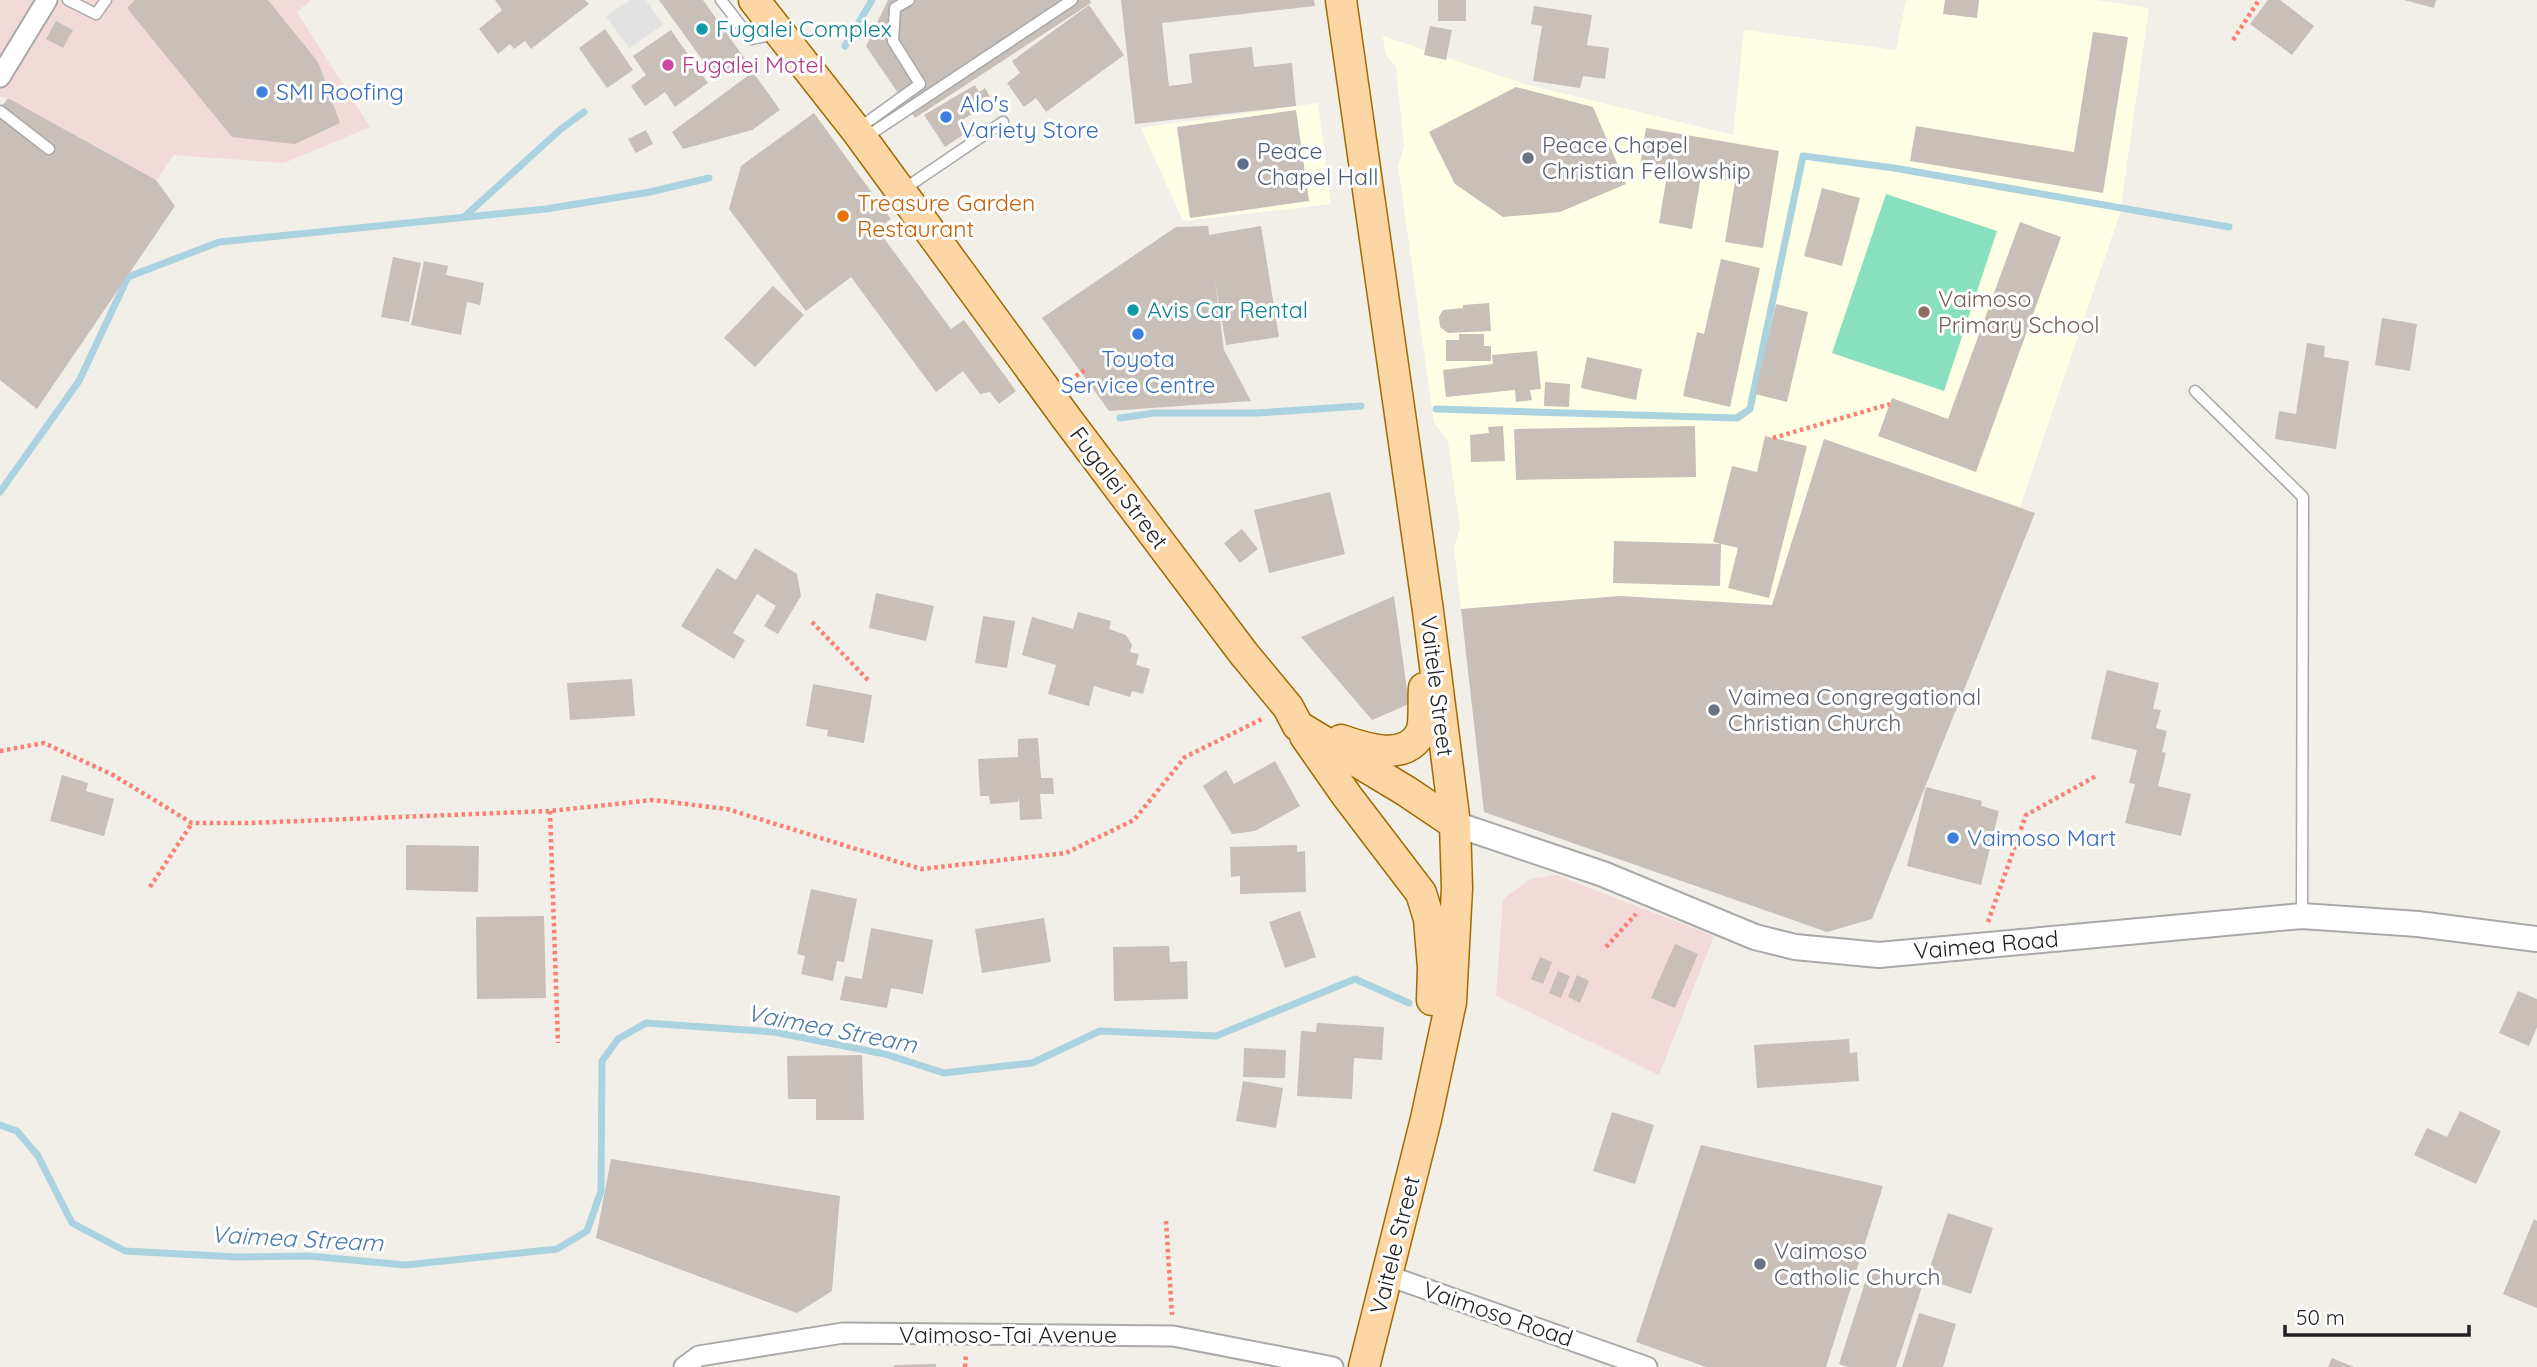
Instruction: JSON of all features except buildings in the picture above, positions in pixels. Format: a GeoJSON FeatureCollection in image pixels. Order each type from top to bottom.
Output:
{"type":"FeatureCollection","features":[{"type":"Feature","properties":{"kind":"main road","name":"Fugalei Street"},"geometry":{"type":"LineString","coordinates":[[754,0],[859,135],[1067,419],[1293,716],[1455,824]]}},
{"type":"Feature","properties":{"kind":"main road","name":"Vaitele Street"},"geometry":{"type":"LineString","coordinates":[[1341,0],[1428,611],[1455,824],[1457,888],[1451,1002],[1389,1276],[1364,1367]]}},
{"type":"Feature","properties":{"kind":"main road"},"geometry":{"type":"LineString","coordinates":[[1293,716],[1373,751],[1395,750],[1410,745],[1422,731],[1428,611]]}},
{"type":"Feature","properties":{"kind":"main road"},"geometry":{"type":"LineString","coordinates":[[1293,716],[1347,796],[1422,893],[1429,919],[1433,968],[1426,1119]]}},
{"type":"Feature","properties":{"kind":"street"},"geometry":{"type":"LineString","coordinates":[[0,77],[47,0]]}},
{"type":"Feature","properties":{"kind":"street","name":"Vaimea Road"},"geometry":{"type":"LineString","coordinates":[[1455,824],[1603,874],[1755,937],[1795,947],[1879,955],[2302,916],[2418,924],[2537,939]]}},
{"type":"Feature","properties":{"kind":"street","name":"Vaimoso Road"},"geometry":{"type":"LineString","coordinates":[[1389,1276],[1647,1367]]}},
{"type":"Feature","properties":{"kind":"street","name":"Vaimoso-Tai Avenue"},"geometry":{"type":"LineString","coordinates":[[684,1367],[699,1356],[843,1333],[1173,1336],[1333,1367]]}},
{"type":"Feature","properties":{"kind":"lane"},"geometry":{"type":"LineString","coordinates":[[68,0],[96,14],[106,0]]}},
{"type":"Feature","properties":{"kind":"lane"},"geometry":{"type":"LineString","coordinates":[[721,0],[751,39],[780,34]]}},
{"type":"Feature","properties":{"kind":"lane"},"geometry":{"type":"LineString","coordinates":[[859,135],[920,84],[893,41],[895,8],[909,0]]}},
{"type":"Feature","properties":{"kind":"lane"},"geometry":{"type":"LineString","coordinates":[[859,135],[1072,0]]}},
{"type":"Feature","properties":{"kind":"lane"},"geometry":{"type":"LineString","coordinates":[[0,111],[49,149]]}},
{"type":"Feature","properties":{"kind":"lane"},"geometry":{"type":"LineString","coordinates":[[901,192],[1003,122]]}},
{"type":"Feature","properties":{"kind":"lane"},"geometry":{"type":"LineString","coordinates":[[2195,391],[2303,497],[2302,916]]}},
{"type":"Feature","properties":{"kind":"path"},"geometry":{"type":"LineString","coordinates":[[2233,40],[2259,0]]}},
{"type":"Feature","properties":{"kind":"path"},"geometry":{"type":"LineString","coordinates":[[1773,438],[1890,404]]}},
{"type":"Feature","properties":{"kind":"path"},"geometry":{"type":"LineString","coordinates":[[812,622],[869,681]]}},
{"type":"Feature","properties":{"kind":"path"},"geometry":{"type":"LineString","coordinates":[[0,751],[44,743],[113,775],[192,823],[550,811],[653,800],[727,809],[921,869],[1066,853],[1134,820],[1185,757],[1293,716]]}},
{"type":"Feature","properties":{"kind":"path"},"geometry":{"type":"LineString","coordinates":[[1979,946],[2026,815],[2098,775]]}},
{"type":"Feature","properties":{"kind":"path"},"geometry":{"type":"LineString","coordinates":[[550,811],[558,1043]]}},
{"type":"Feature","properties":{"kind":"path"},"geometry":{"type":"LineString","coordinates":[[150,887],[192,823]]}},
{"type":"Feature","properties":{"kind":"path"},"geometry":{"type":"LineString","coordinates":[[1606,947],[1654,895]]}},
{"type":"Feature","properties":{"kind":"path"},"geometry":{"type":"LineString","coordinates":[[1166,1221],[1173,1336]]}},
{"type":"Feature","properties":{"kind":"shaded area"},"geometry":{"type":"Polygon","coordinates":[[[0,0],[311,0],[297,12],[370,127],[284,163],[174,155],[156,180],[8,98],[0,97],[0,0]]]}},
{"type":"Feature","properties":{"kind":"shaded area"},"geometry":{"type":"Polygon","coordinates":[[[630,0],[646,0],[663,25],[629,48],[606,16],[630,0]]]}},
{"type":"Feature","properties":{"kind":"shaded area"},"geometry":{"type":"Polygon","coordinates":[[[1906,0],[2097,0],[2149,8],[2120,213],[2020,507],[1824,439],[1772,605],[1620,596],[1461,609],[1454,548],[1460,529],[1448,441],[1434,422],[1398,166],[1404,147],[1396,67],[1385,53],[1383,36],[1525,84],[1733,135],[1744,30],[1896,50],[1906,0]]]}},
{"type":"Feature","properties":{"kind":"shaded area","name":"Peace Chapel Hall"},"geometry":{"type":"Polygon","coordinates":[[[1318,103],[1331,204],[1183,221],[1141,128],[1318,103]]]}},
{"type":"Feature","properties":{"kind":"shaded area"},"geometry":{"type":"Polygon","coordinates":[[[1556,875],[1714,936],[1659,1075],[1496,996],[1503,899],[1530,879],[1556,875]]]}},
{"type":"Feature","properties":{"kind":"green space"},"geometry":{"type":"Polygon","coordinates":[[[1886,194],[1997,231],[1944,391],[1832,353],[1886,194]]]}},
{"type":"Feature","properties":{"kind":"waterway"},"geometry":{"type":"LineString","coordinates":[[845,46],[872,0]]}},
{"type":"Feature","properties":{"kind":"waterway"},"geometry":{"type":"LineString","coordinates":[[464,217],[561,129],[584,112]]}},
{"type":"Feature","properties":{"kind":"waterway"},"geometry":{"type":"LineString","coordinates":[[1436,409],[1737,418],[1750,409],[1803,156],[1894,168],[2229,227]]}},
{"type":"Feature","properties":{"kind":"waterway"},"geometry":{"type":"LineString","coordinates":[[0,492],[79,381],[128,277],[219,242],[546,209],[650,192],[709,178]]}},
{"type":"Feature","properties":{"kind":"waterway"},"geometry":{"type":"LineString","coordinates":[[1120,418],[1154,413],[1257,413],[1361,406]]}},
{"type":"Feature","properties":{"kind":"waterway","name":"Vaimea Stream"},"geometry":{"type":"LineString","coordinates":[[0,1125],[17,1131],[38,1156],[72,1223],[125,1251],[237,1257],[309,1256],[405,1265],[557,1249],[587,1231],[601,1191],[602,1061],[618,1039],[646,1023],[774,1032],[885,1054],[944,1073],[1032,1063],[1100,1031],[1216,1036],[1355,979],[1409,1003]]}},
{"type":"Feature","properties":{"kind":"place","name":"Fugalei Complex"},"geometry":{"type":"Point","coordinates":[702,29]}},
{"type":"Feature","properties":{"kind":"place","name":"Fugalei Motel"},"geometry":{"type":"Point","coordinates":[668,65]}},
{"type":"Feature","properties":{"kind":"place","name":"SMI Roofing"},"geometry":{"type":"Point","coordinates":[262,92]}},
{"type":"Feature","properties":{"kind":"place","name":"Alo's Variety Store"},"geometry":{"type":"Point","coordinates":[946,117]}},
{"type":"Feature","properties":{"kind":"place","name":"Peace Chapel Christian Fellowship"},"geometry":{"type":"Point","coordinates":[1528,158]}},
{"type":"Feature","properties":{"kind":"place","name":"Peace Chapel Hall"},"geometry":{"type":"Point","coordinates":[1243,164]}},
{"type":"Feature","properties":{"kind":"place","name":"Treasure Garden Restaurant"},"geometry":{"type":"Point","coordinates":[843,216]}},
{"type":"Feature","properties":{"kind":"place","name":"Avis Car Rental"},"geometry":{"type":"Point","coordinates":[1133,310]}},
{"type":"Feature","properties":{"kind":"place","name":"Vaimoso Primary School"},"geometry":{"type":"Point","coordinates":[1924,312]}},
{"type":"Feature","properties":{"kind":"place","name":"Toyota Service Centre"},"geometry":{"type":"Point","coordinates":[1138,334]}},
{"type":"Feature","properties":{"kind":"place","name":"Vaimea Congregational Christian Church"},"geometry":{"type":"Point","coordinates":[1714,710]}},
{"type":"Feature","properties":{"kind":"place","name":"Vaimoso Mart"},"geometry":{"type":"Point","coordinates":[1953,838]}},
{"type":"Feature","properties":{"kind":"place","name":"Vaimoso Catholic Church"},"geometry":{"type":"Point","coordinates":[1760,1264]}}]}
